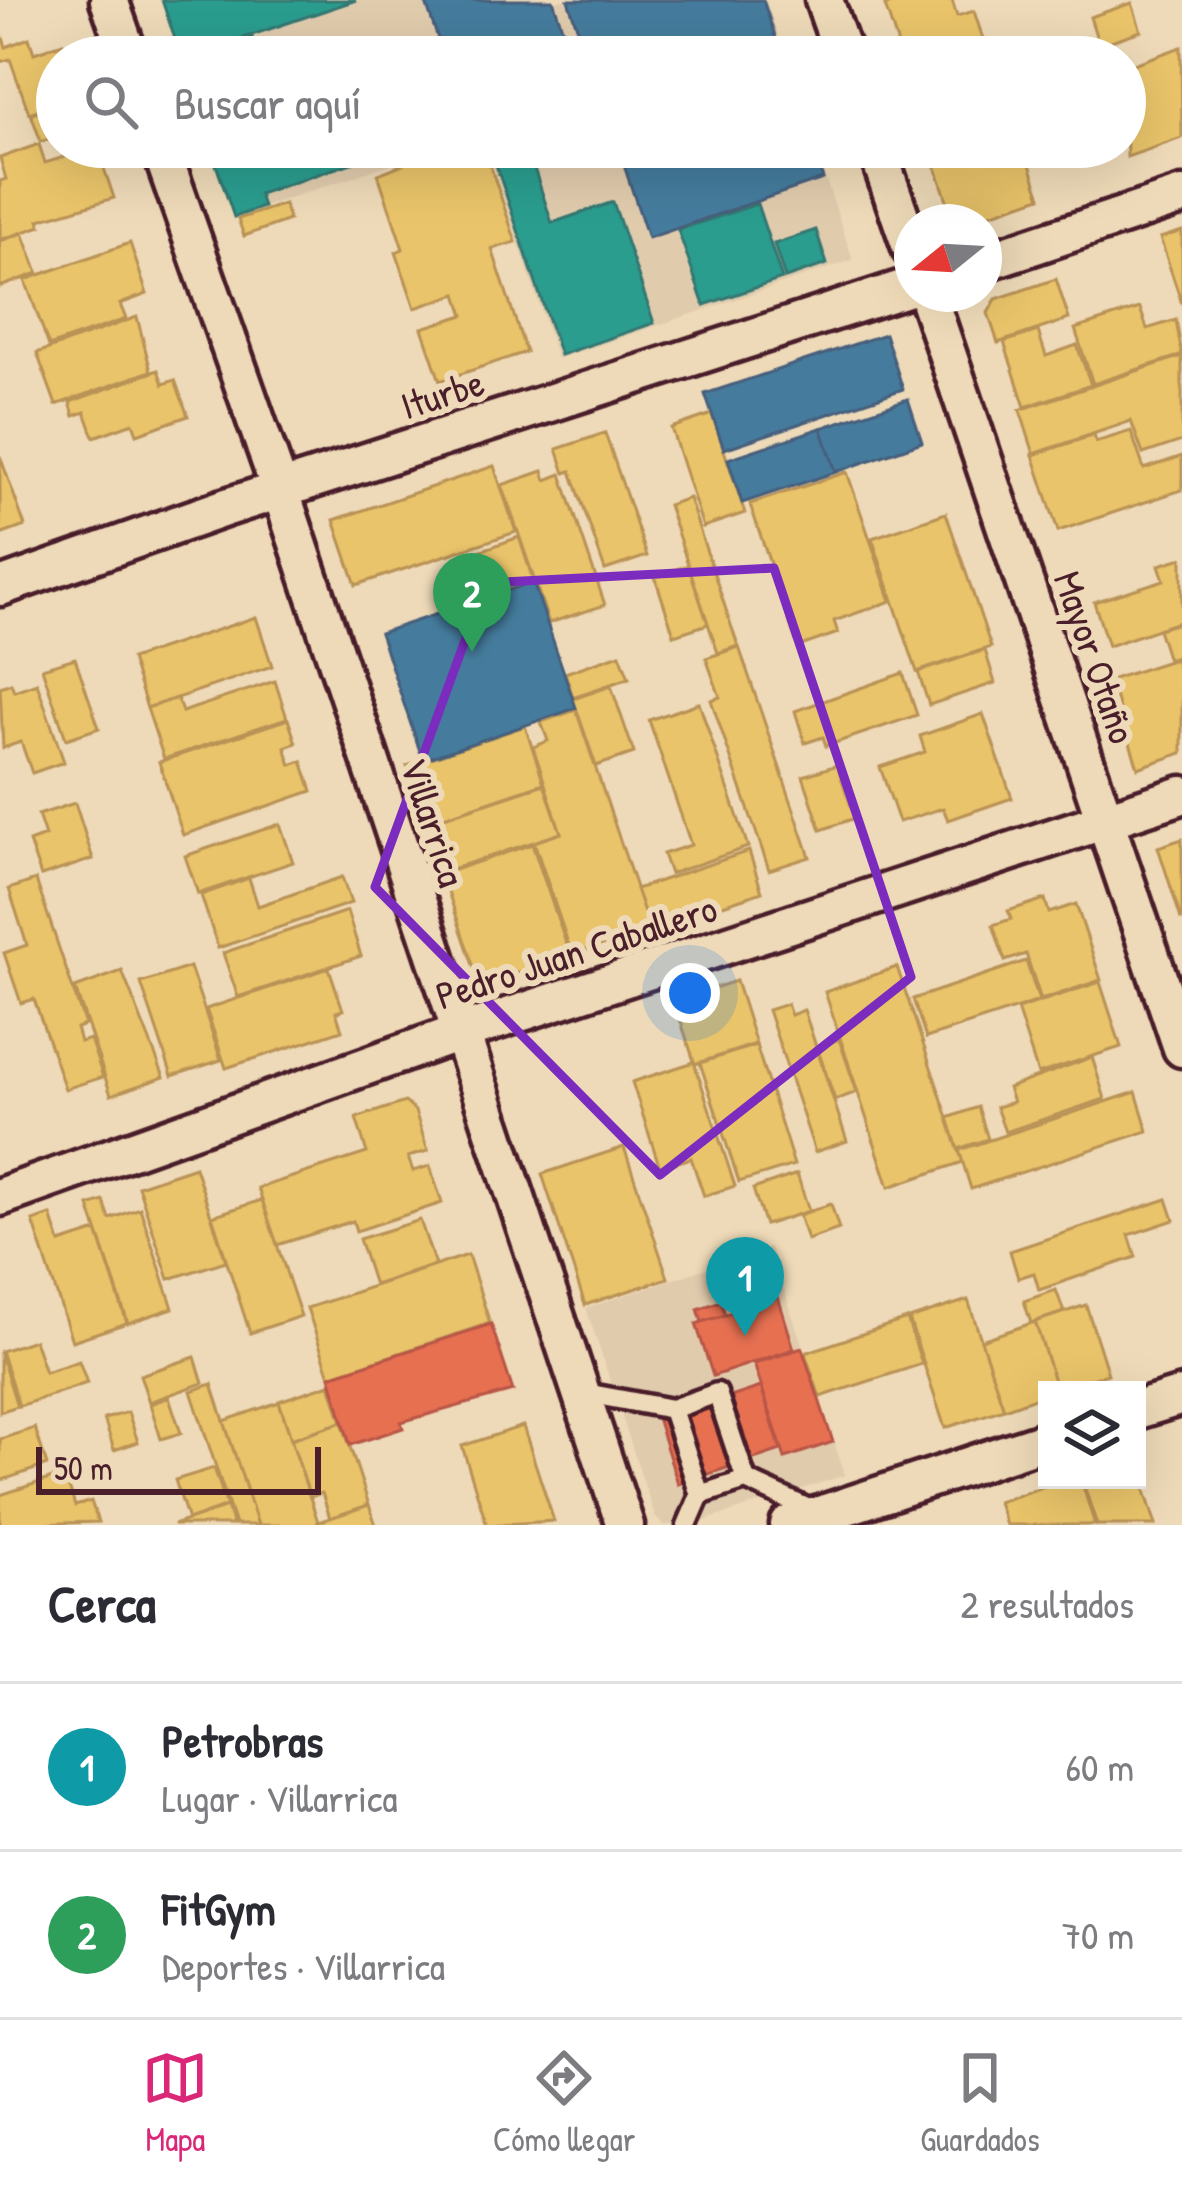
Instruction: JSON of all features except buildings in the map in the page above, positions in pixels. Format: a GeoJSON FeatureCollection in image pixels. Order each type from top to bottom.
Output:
{"type":"FeatureCollection","features":[{"type":"Feature","properties":{"kind":"street"},"geometry":{"type":"LineString","coordinates":[[109,0],[122,36]]}},
{"type":"Feature","properties":{"kind":"street"},"geometry":{"type":"LineString","coordinates":[[824,0],[837,36]]}},
{"type":"Feature","properties":{"kind":"street","name":"Villarrica"},"geometry":{"type":"LineString","coordinates":[[167,168],[280,489],[625,1525]]}},
{"type":"Feature","properties":{"kind":"street"},"geometry":{"type":"LineString","coordinates":[[883,168],[896,204]]}},
{"type":"Feature","properties":{"kind":"street"},"geometry":{"type":"LineString","coordinates":[[1002,256],[1182,196]]}},
{"type":"Feature","properties":{"kind":"street","name":"Iturbe"},"geometry":{"type":"LineString","coordinates":[[0,587],[280,489],[894,292]]}},
{"type":"Feature","properties":{"kind":"street","name":"Mayor Otaño"},"geometry":{"type":"LineString","coordinates":[[934,312],[1182,1048]]}},
{"type":"Feature","properties":{"kind":"street","name":"Pedro Juan Caballero"},"geometry":{"type":"LineString","coordinates":[[0,1197],[459,1034],[1182,795]]}},
{"type":"Feature","properties":{"kind":"street"},"geometry":{"type":"LineString","coordinates":[[1146,1407],[1182,1396]]}},
{"type":"Feature","properties":{"kind":"street"},"geometry":{"type":"LineString","coordinates":[[805,1520],[1038,1443]]}},
{"type":"Feature","properties":{"kind":"lane"},"geometry":{"type":"LineString","coordinates":[[580,1392],[672,1409],[717,1394],[746,1480],[805,1520]]}},
{"type":"Feature","properties":{"kind":"lane"},"geometry":{"type":"LineString","coordinates":[[672,1409],[700,1495],[687,1525]]}},
{"type":"Feature","properties":{"kind":"lane"},"geometry":{"type":"LineString","coordinates":[[700,1495],[746,1480]]}},
{"type":"Feature","properties":{"kind":"highlighted area"},"geometry":{"type":"Polygon","coordinates":[[[774,568],[911,977],[660,1175],[375,887],[486,583],[774,568]]]}},
{"type":"Feature","properties":{"kind":"shaded area"},"geometry":{"type":"Polygon","coordinates":[[[161,0],[766,0],[778,36],[173,36],[161,0]]]}},
{"type":"Feature","properties":{"kind":"shaded area"},"geometry":{"type":"Polygon","coordinates":[[[217,168],[379,168],[233,217],[217,168]]]}},
{"type":"Feature","properties":{"kind":"shaded area"},"geometry":{"type":"Polygon","coordinates":[[[494,168],[822,168],[853,260],[557,359],[494,168]]]}},
{"type":"Feature","properties":{"kind":"shaded area"},"geometry":{"type":"Polygon","coordinates":[[[770,1247],[845,1475],[692,1525],[663,1525],[655,1517],[586,1308],[770,1247]]]}},
{"type":"Feature","properties":{"kind":"place","name":"FitGym"},"geometry":{"type":"Point","coordinates":[472,652]}},
{"type":"Feature","properties":{"kind":"place","name":"Petrobras"},"geometry":{"type":"Point","coordinates":[745,1336]}}]}
